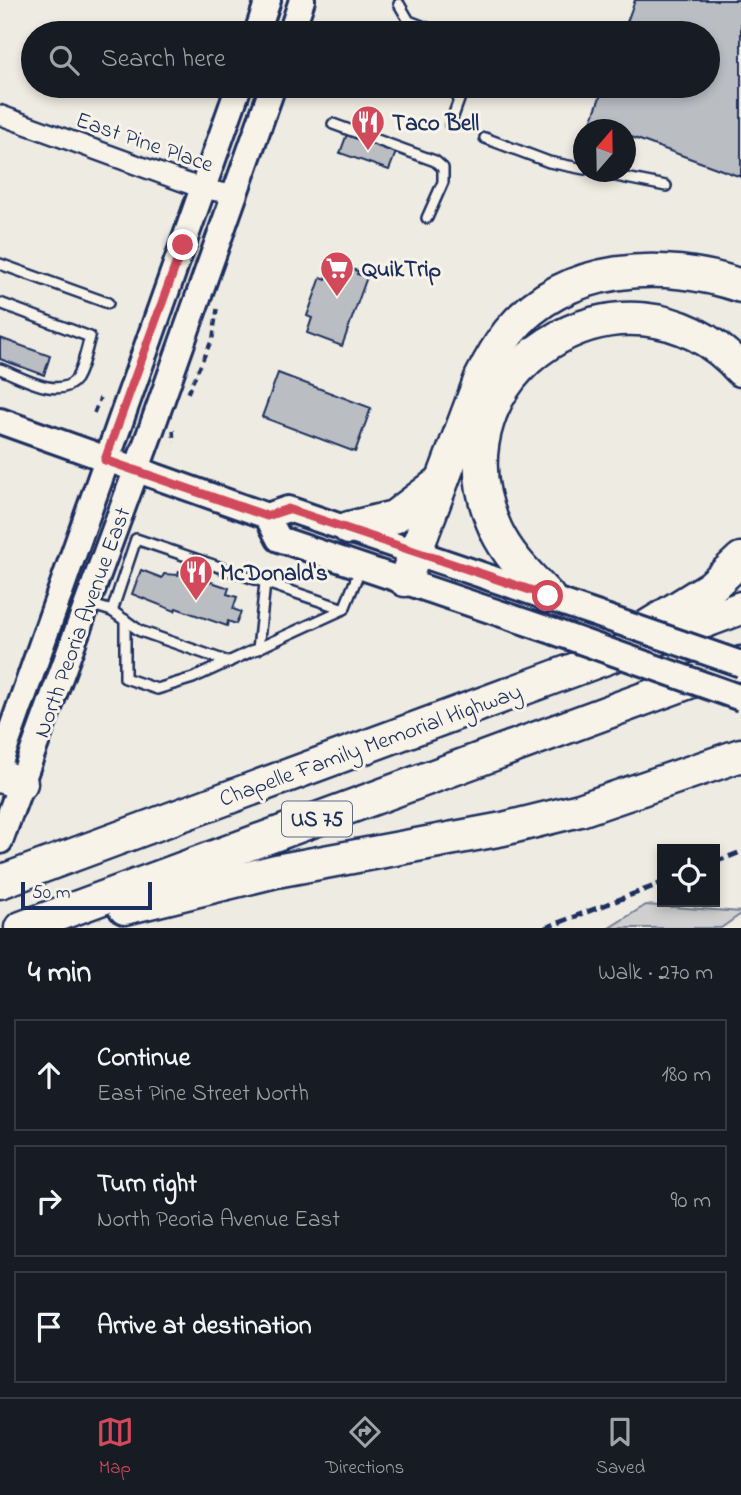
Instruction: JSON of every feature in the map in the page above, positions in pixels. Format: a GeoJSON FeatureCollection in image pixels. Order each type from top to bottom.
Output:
{"type":"FeatureCollection","features":[{"type":"Feature","properties":{"kind":"highway"},"geometry":{"type":"LineString","coordinates":[[405,580],[481,378],[495,352],[523,318],[541,303],[582,283],[640,270],[683,271],[741,286]]}},
{"type":"Feature","properties":{"kind":"highway"},"geometry":{"type":"LineString","coordinates":[[548,596],[506,548],[489,513],[481,479],[487,422],[513,374],[540,347],[555,338],[596,321],[625,318],[673,324],[710,343],[741,370]]}},
{"type":"Feature","properties":{"kind":"highway"},"geometry":{"type":"LineString","coordinates":[[349,528],[394,517],[440,482]]}},
{"type":"Feature","properties":{"kind":"highway"},"geometry":{"type":"LineString","coordinates":[[577,668],[711,587],[741,559]]}},
{"type":"Feature","properties":{"kind":"highway","name":"Chapelle Family Memorial Highway"},"geometry":{"type":"LineString","coordinates":[[0,882],[741,608]]}},
{"type":"Feature","properties":{"kind":"highway","name":"US 75"},"geometry":{"type":"LineString","coordinates":[[21,928],[741,663]]}},
{"type":"Feature","properties":{"kind":"highway"},"geometry":{"type":"LineString","coordinates":[[44,928],[276,871],[554,817],[671,781],[741,755]]}},
{"type":"Feature","properties":{"kind":"main road"},"geometry":{"type":"LineString","coordinates":[[261,21],[268,0]]}},
{"type":"Feature","properties":{"kind":"main road"},"geometry":{"type":"LineString","coordinates":[[295,21],[302,0]]}},
{"type":"Feature","properties":{"kind":"main road","name":"North Peoria Avenue East"},"geometry":{"type":"LineString","coordinates":[[0,841],[7,774],[105,460],[235,98]]}},
{"type":"Feature","properties":{"kind":"main road","name":"North Peoria Avenue East"},"geometry":{"type":"LineString","coordinates":[[7,774],[88,603],[269,98]]}},
{"type":"Feature","properties":{"kind":"main road"},"geometry":{"type":"LineString","coordinates":[[0,421],[267,516],[288,509],[416,550],[741,663]]}},
{"type":"Feature","properties":{"kind":"main road"},"geometry":{"type":"LineString","coordinates":[[267,516],[279,539],[362,565],[741,698]]}},
{"type":"Feature","properties":{"kind":"street","name":"East Pine Place"},"geometry":{"type":"LineString","coordinates":[[0,115],[203,190],[236,195]]}},
{"type":"Feature","properties":{"kind":"lane"},"geometry":{"type":"LineString","coordinates":[[399,4],[409,21]]}},
{"type":"Feature","properties":{"kind":"lane"},"geometry":{"type":"LineString","coordinates":[[450,125],[460,98]]}},
{"type":"Feature","properties":{"kind":"lane"},"geometry":{"type":"LineString","coordinates":[[332,124],[435,161],[443,169],[443,182],[427,218]]}},
{"type":"Feature","properties":{"kind":"lane"},"geometry":{"type":"LineString","coordinates":[[485,138],[549,162],[573,167]]}},
{"type":"Feature","properties":{"kind":"lane"},"geometry":{"type":"LineString","coordinates":[[636,180],[666,186]]}},
{"type":"Feature","properties":{"kind":"lane"},"geometry":{"type":"LineString","coordinates":[[0,264],[108,303]]}},
{"type":"Feature","properties":{"kind":"lane"},"geometry":{"type":"LineString","coordinates":[[0,303],[90,337],[75,380],[65,386],[54,389],[0,369]]}},
{"type":"Feature","properties":{"kind":"lane"},"geometry":{"type":"LineString","coordinates":[[112,611],[136,539],[344,609]]}},
{"type":"Feature","properties":{"kind":"lane"},"geometry":{"type":"LineString","coordinates":[[125,620],[125,678],[157,689],[193,678],[344,609],[362,565]]}},
{"type":"Feature","properties":{"kind":"lane"},"geometry":{"type":"LineString","coordinates":[[258,649],[265,583]]}},
{"type":"Feature","properties":{"kind":"lane"},"geometry":{"type":"LineString","coordinates":[[88,603],[112,611],[140,631],[229,662]]}},
{"type":"Feature","properties":{"kind":"path"},"geometry":{"type":"LineString","coordinates":[[94,413],[100,398]]}},
{"type":"Feature","properties":{"kind":"shaded area"},"geometry":{"type":"Polygon","coordinates":[[[646,905],[741,912],[721,928],[609,928],[646,905]]]}},
{"type":"Feature","properties":{"kind":"building"},"geometry":{"type":"Polygon","coordinates":[[[635,0],[741,0],[741,177],[636,139],[636,119],[592,119],[600,98],[720,98],[720,21],[627,21],[635,0]]]}},
{"type":"Feature","properties":{"kind":"building","name":"Taco Bell"},"geometry":{"type":"Polygon","coordinates":[[[347,134],[396,152],[389,170],[340,153],[347,134]]]}},
{"type":"Feature","properties":{"kind":"building","name":"QuikTrip"},"geometry":{"type":"Polygon","coordinates":[[[331,264],[358,271],[357,274],[367,277],[342,346],[307,333],[312,318],[307,316],[321,277],[326,279],[331,264]]]}},
{"type":"Feature","properties":{"kind":"building"},"geometry":{"type":"Polygon","coordinates":[[[0,338],[50,356],[44,375],[0,359],[0,338]]]}},
{"type":"Feature","properties":{"kind":"building"},"geometry":{"type":"Polygon","coordinates":[[[278,373],[371,408],[355,452],[262,417],[278,373]]]}},
{"type":"Feature","properties":{"kind":"building","name":"McDonald's"},"geometry":{"type":"Polygon","coordinates":[[[141,570],[162,578],[164,574],[178,575],[179,571],[229,588],[227,594],[237,597],[233,609],[241,612],[236,624],[228,621],[227,626],[176,608],[175,611],[132,594],[141,570]]]}},
{"type":"Feature","properties":{"kind":"railway"},"geometry":{"type":"LineString","coordinates":[[720,860],[741,852]]}},
{"type":"Feature","properties":{"kind":"railway"},"geometry":{"type":"LineString","coordinates":[[545,928],[657,885]]}},
{"type":"Feature","properties":{"kind":"place","name":"Taco Bell"},"geometry":{"type":"Point","coordinates":[368,152]}},
{"type":"Feature","properties":{"kind":"place","name":"QuikTrip"},"geometry":{"type":"Point","coordinates":[337,298]}},
{"type":"Feature","properties":{"kind":"place","name":"McDonald's"},"geometry":{"type":"Point","coordinates":[196,602]}},
{"type":"Feature","properties":{"kind":"route"},"geometry":{"type":"LineString","coordinates":[[183,245],[105,460],[267,516],[288,509],[548,596]]}}]}
